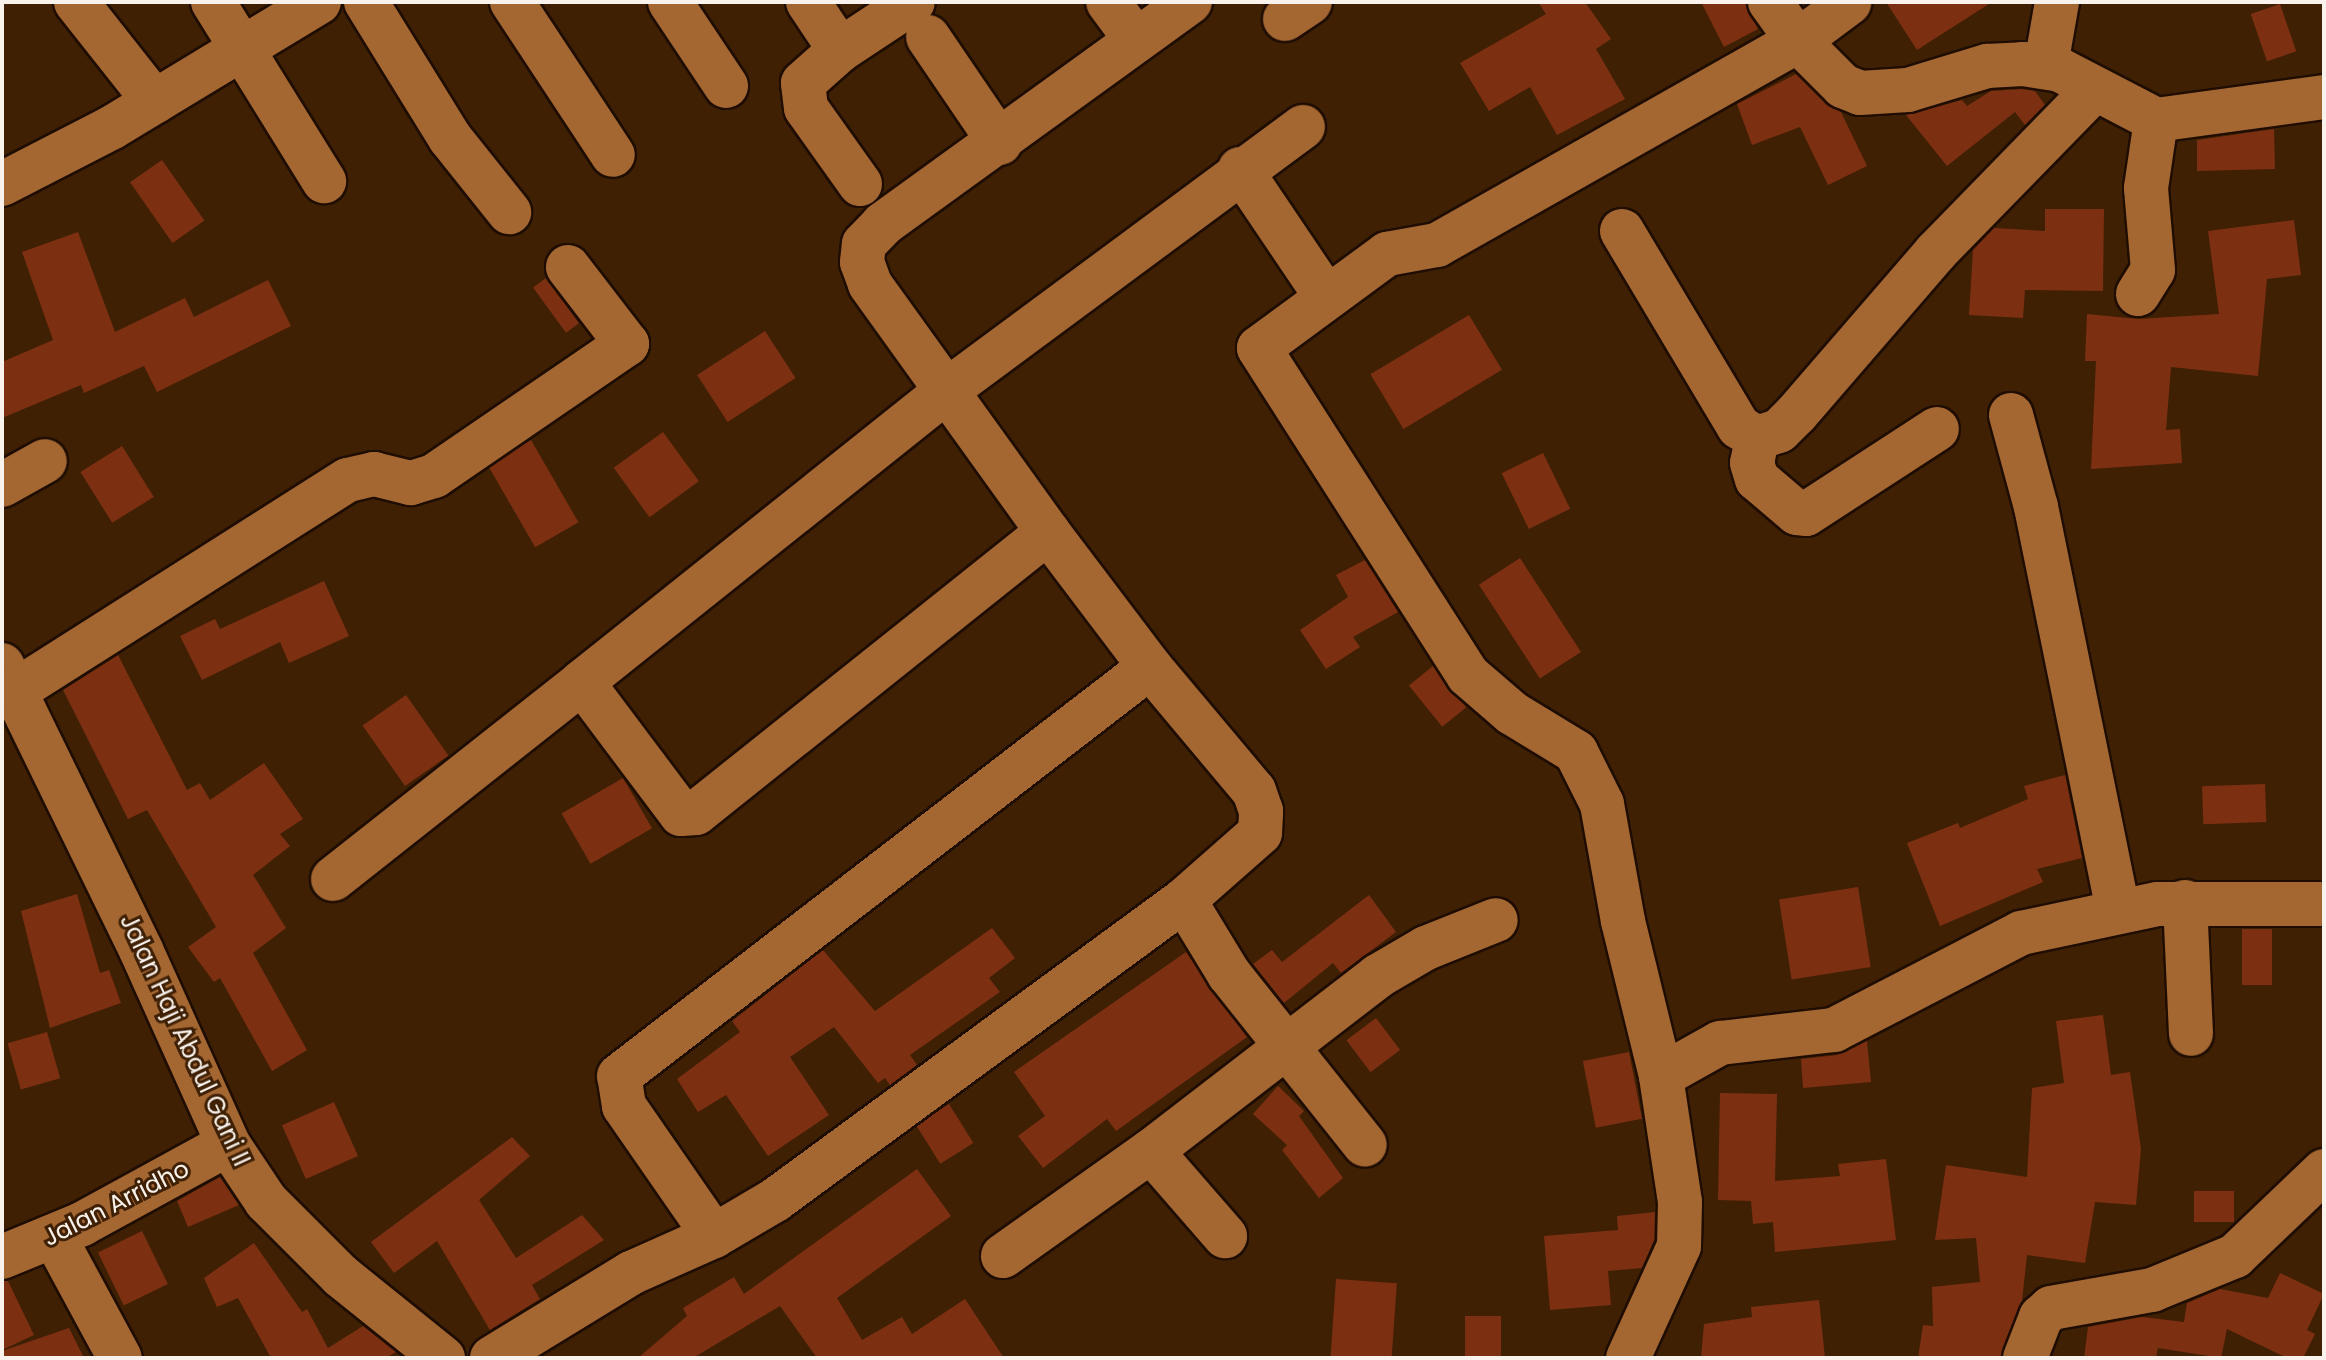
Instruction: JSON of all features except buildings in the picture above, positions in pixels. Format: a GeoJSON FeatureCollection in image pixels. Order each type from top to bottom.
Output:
{"type":"FeatureCollection","features":[{"type":"Feature","properties":{"kind":"street"},"geometry":{"type":"LineString","coordinates":[[76,2],[134,114]]}},
{"type":"Feature","properties":{"kind":"street"},"geometry":{"type":"LineString","coordinates":[[213,2],[324,181]]}},
{"type":"Feature","properties":{"kind":"street"},"geometry":{"type":"LineString","coordinates":[[2,184],[134,114],[319,2]]}},
{"type":"Feature","properties":{"kind":"street"},"geometry":{"type":"LineString","coordinates":[[366,2],[450,138],[509,212]]}},
{"type":"Feature","properties":{"kind":"street"},"geometry":{"type":"LineString","coordinates":[[512,2],[613,155]]}},
{"type":"Feature","properties":{"kind":"street"},"geometry":{"type":"LineString","coordinates":[[670,2],[726,86]]}},
{"type":"Feature","properties":{"kind":"street"},"geometry":{"type":"LineString","coordinates":[[808,2],[840,50]]}},
{"type":"Feature","properties":{"kind":"street"},"geometry":{"type":"LineString","coordinates":[[1108,2],[1136,40]]}},
{"type":"Feature","properties":{"kind":"street"},"geometry":{"type":"LineString","coordinates":[[492,1358],[631,1273],[714,1236],[865,1137],[1184,900],[1260,833],[1261,811],[1254,791],[1150,667],[1048,532],[870,284],[862,262],[864,244],[883,224],[1000,143],[1190,2]]}},
{"type":"Feature","properties":{"kind":"street"},"geometry":{"type":"LineString","coordinates":[[1770,2],[1798,41],[1843,86],[1860,93],[1908,90],[1987,66],[2046,65],[2156,120],[2324,97]]}},
{"type":"Feature","properties":{"kind":"street"},"geometry":{"type":"LineString","coordinates":[[2046,65],[2057,2]]}},
{"type":"Feature","properties":{"kind":"street"},"geometry":{"type":"LineString","coordinates":[[1628,1358],[1679,1246],[1680,1202],[1661,1076],[1623,921],[1602,804],[1591,774],[1576,752],[1512,713],[1468,675],[1262,357],[1261,343],[1387,254],[1437,245],[1798,41],[1849,3]]}},
{"type":"Feature","properties":{"kind":"street"},"geometry":{"type":"LineString","coordinates":[[860,184],[806,108],[802,94],[813,71],[840,50],[920,20],[1000,143]]}},
{"type":"Feature","properties":{"kind":"street"},"geometry":{"type":"LineString","coordinates":[[1622,231],[1739,427],[1757,438],[1779,431],[1797,413],[1936,252],[2093,91]]}},
{"type":"Feature","properties":{"kind":"street"},"geometry":{"type":"LineString","coordinates":[[2138,294],[2153,270],[2146,188],[2156,120]]}},
{"type":"Feature","properties":{"kind":"street"},"geometry":{"type":"LineString","coordinates":[[333,879],[946,391],[1240,169],[1303,127]]}},
{"type":"Feature","properties":{"kind":"street"},"geometry":{"type":"LineString","coordinates":[[1240,169],[1325,295]]}},
{"type":"Feature","properties":{"kind":"street"},"geometry":{"type":"LineString","coordinates":[[8,678],[348,480],[374,474],[411,483],[434,476],[627,344],[568,267]]}},
{"type":"Feature","properties":{"kind":"street"},"geometry":{"type":"LineString","coordinates":[[2011,415],[2036,507],[2118,909]]}},
{"type":"Feature","properties":{"kind":"street"},"geometry":{"type":"LineString","coordinates":[[1757,438],[1752,463],[1757,479],[1797,513],[1806,514],[1937,429]]}},
{"type":"Feature","properties":{"kind":"street"},"geometry":{"type":"LineString","coordinates":[[2,485],[45,461]]}},
{"type":"Feature","properties":{"kind":"street"},"geometry":{"type":"LineString","coordinates":[[582,682],[681,814],[696,813],[1048,532]]}},
{"type":"Feature","properties":{"kind":"street"},"geometry":{"type":"LineString","coordinates":[[714,1236],[624,1106],[617,1087],[619,1076],[726,993],[778,958],[1002,777],[1150,667]]}},
{"type":"Feature","properties":{"kind":"street","name":"Jalan Haji Abdul Gani II"},"geometry":{"type":"LineString","coordinates":[[8,678],[116,897],[228,1144],[266,1201],[287,1223],[341,1276],[443,1358]]}},
{"type":"Feature","properties":{"kind":"street"},"geometry":{"type":"LineString","coordinates":[[1184,900],[1229,974],[1365,1145]]}},
{"type":"Feature","properties":{"kind":"street"},"geometry":{"type":"LineString","coordinates":[[1661,1076],[1732,1040],[1801,1037],[1834,1030],[2021,933],[2118,909],[2185,902],[2324,904]]}},
{"type":"Feature","properties":{"kind":"street"},"geometry":{"type":"LineString","coordinates":[[2185,902],[2191,1034]]}},
{"type":"Feature","properties":{"kind":"street"},"geometry":{"type":"LineString","coordinates":[[1003,1256],[1151,1151],[1378,976],[1426,948],[1496,920]]}},
{"type":"Feature","properties":{"kind":"street","name":"Jalan Arridho"},"geometry":{"type":"LineString","coordinates":[[2,1257],[55,1238],[228,1144]]}},
{"type":"Feature","properties":{"kind":"street"},"geometry":{"type":"LineString","coordinates":[[1151,1151],[1225,1236]]}},
{"type":"Feature","properties":{"kind":"street"},"geometry":{"type":"LineString","coordinates":[[2025,1358],[2041,1317],[2051,1308],[2152,1290],[2235,1256],[2324,1171]]}},
{"type":"Feature","properties":{"kind":"street"},"geometry":{"type":"LineString","coordinates":[[55,1238],[120,1358]]}}]}
